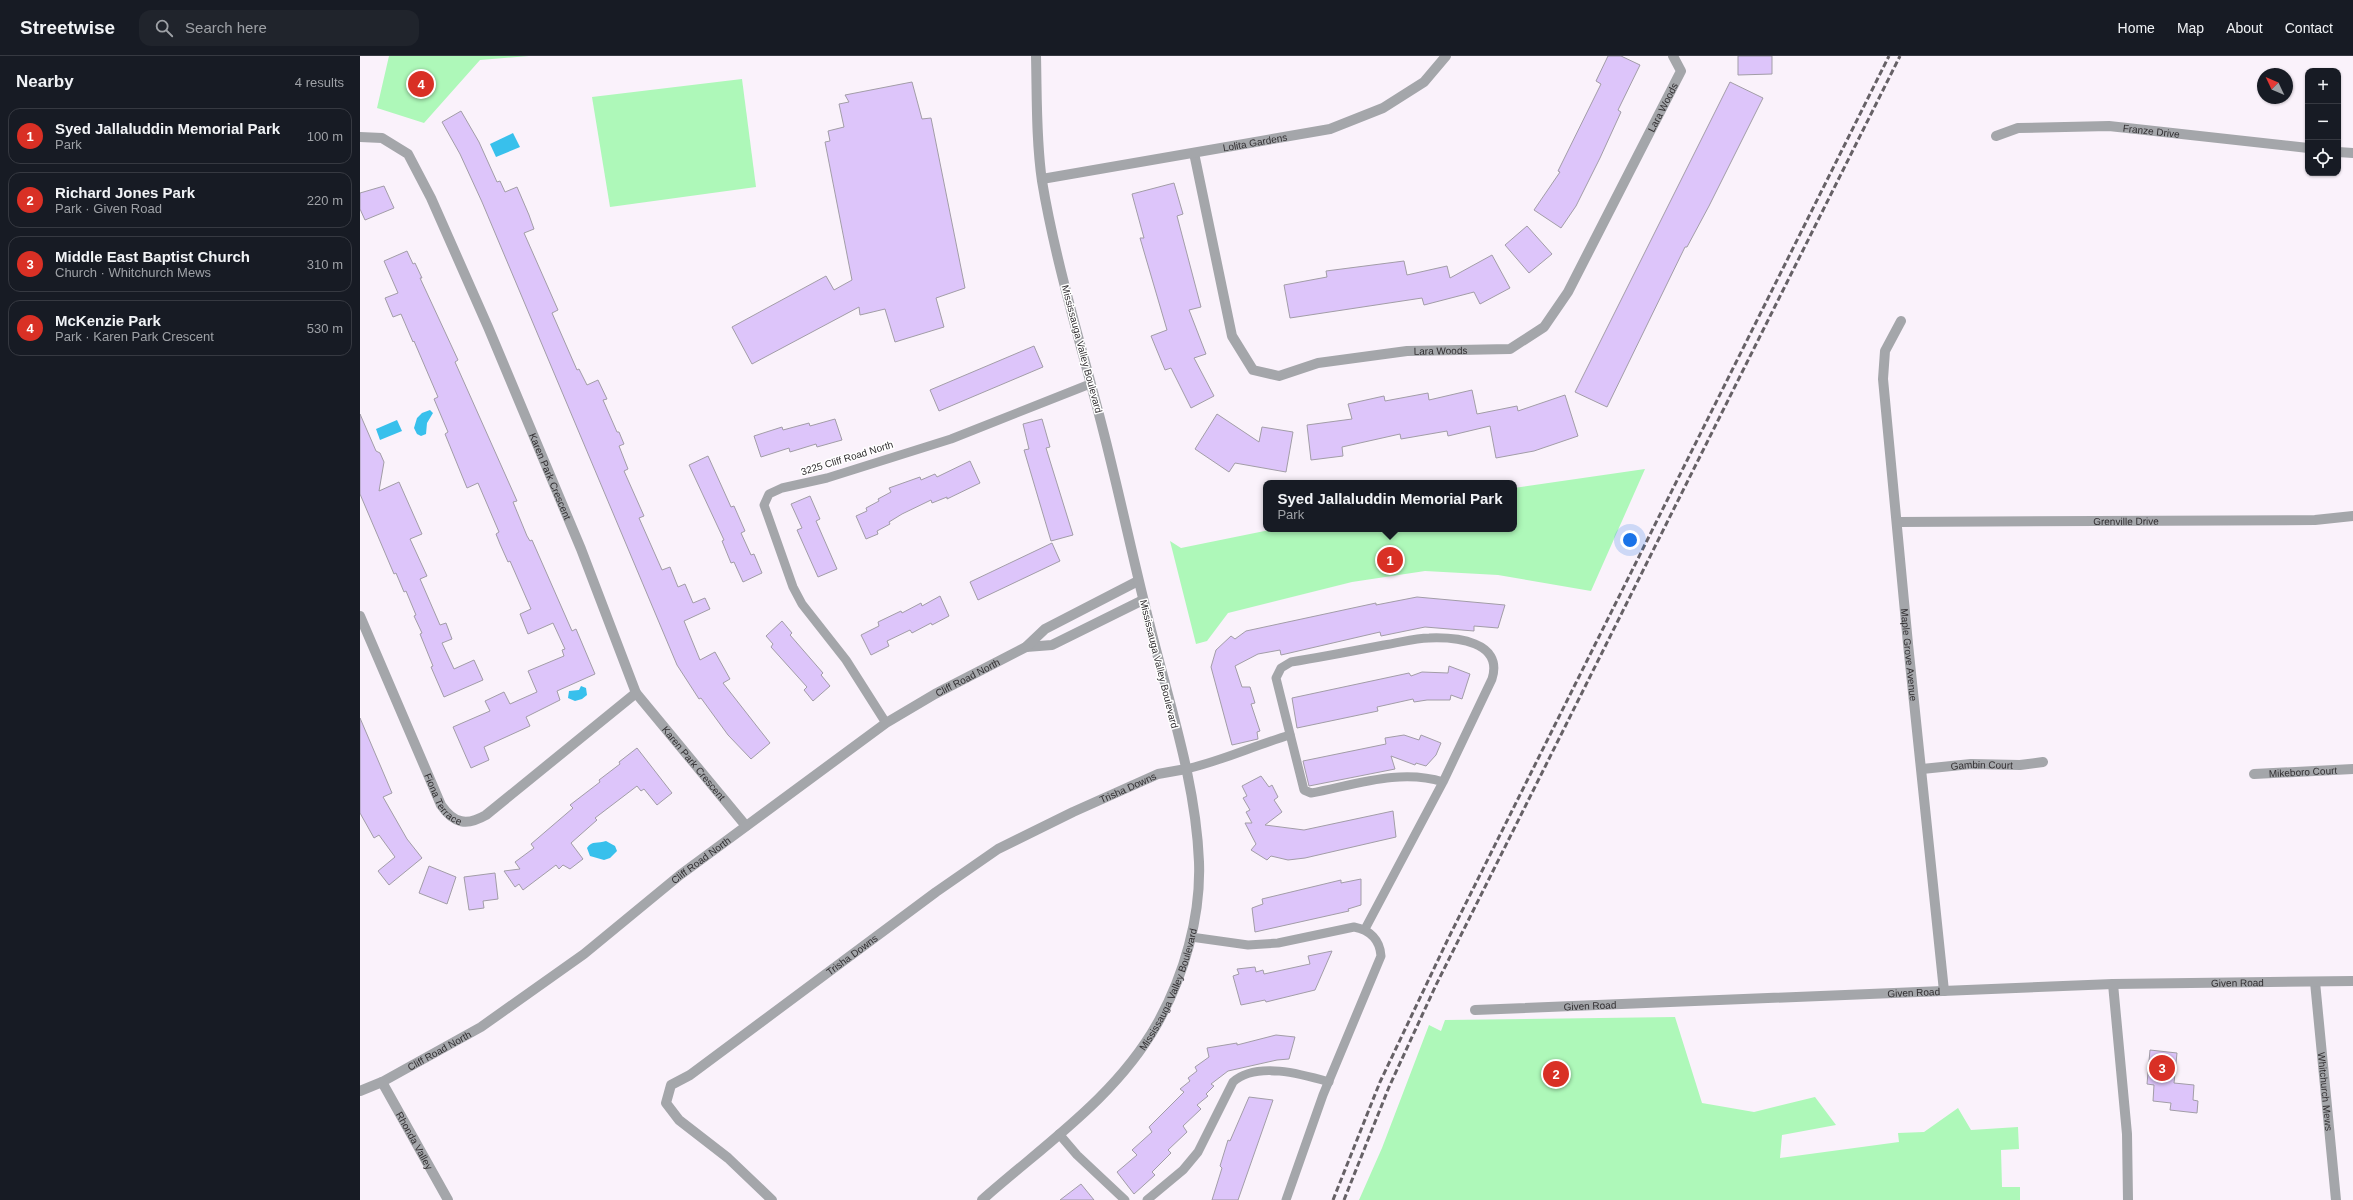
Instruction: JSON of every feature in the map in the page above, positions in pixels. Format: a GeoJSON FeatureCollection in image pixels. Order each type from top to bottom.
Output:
{"type":"FeatureCollection","features":[{"type":"Feature","properties":{"kind":"street","name":"Mississauga Valley Boulevard"},"geometry":{"type":"LineString","coordinates":[[982,1200],[1098,1100],[1133,1061],[1158,1023],[1180,975],[1191,937],[1197,907],[1199,864],[1196,826],[1186,769],[1138,581],[1103,429],[1090,384],[1053,234],[1042,178],[1036,56]]}},
{"type":"Feature","properties":{"kind":"street","name":"Lolita Gardens"},"geometry":{"type":"LineString","coordinates":[[1042,178],[1330,129],[1383,108],[1418,86],[1424,82],[1446,56]]}},
{"type":"Feature","properties":{"kind":"street","name":"Lara Woods"},"geometry":{"type":"LineString","coordinates":[[1194,153],[1232,336],[1253,370],[1279,376],[1318,363],[1407,351],[1510,349],[1544,327],[1568,292],[1681,71],[1673,56]]}},
{"type":"Feature","properties":{"kind":"street","name":"Franze Drive"},"geometry":{"type":"LineString","coordinates":[[1996,136],[2018,128],[2110,126],[2305,148]]}},
{"type":"Feature","properties":{"kind":"street","name":"Karen Park Crescent"},"geometry":{"type":"LineString","coordinates":[[360,137],[382,138],[408,154],[431,198],[581,549],[636,694],[746,826]]}},
{"type":"Feature","properties":{"kind":"street"},"geometry":{"type":"LineString","coordinates":[[2341,152],[2353,153]]}},
{"type":"Feature","properties":{"kind":"street","name":"Maple Grove Avenue"},"geometry":{"type":"LineString","coordinates":[[1901,321],[1885,351],[1883,379],[1898,522],[1908,644],[1944,991]]}},
{"type":"Feature","properties":{"kind":"street","name":"Grenville Drive"},"geometry":{"type":"LineString","coordinates":[[1898,522],[2315,520],[2353,516]]}},
{"type":"Feature","properties":{"kind":"street","name":"Cliff Road North"},"geometry":{"type":"LineString","coordinates":[[360,1089],[382,1082],[481,1027],[584,954],[680,875],[886,723],[935,694],[1026,647],[1044,629],[1138,581]]}},
{"type":"Feature","properties":{"kind":"street","name":"Cliff Road North"},"geometry":{"type":"LineString","coordinates":[[1026,647],[1052,646],[1143,600]]}},
{"type":"Feature","properties":{"kind":"street","name":"Fiona Terrace"},"geometry":{"type":"LineString","coordinates":[[360,616],[441,805],[450,816],[462,822],[473,822],[486,815],[636,694]]}},
{"type":"Feature","properties":{"kind":"street","name":"Gambin Court"},"geometry":{"type":"LineString","coordinates":[[1922,769],[1971,764],[2020,765],[2043,762]]}},
{"type":"Feature","properties":{"kind":"street","name":"Mikeboro Court"},"geometry":{"type":"LineString","coordinates":[[2254,774],[2353,768]]}},
{"type":"Feature","properties":{"kind":"street","name":"Trisha Downs"},"geometry":{"type":"LineString","coordinates":[[772,1200],[728,1158],[679,1120],[666,1103],[671,1084],[690,1075],[936,892],[998,848],[1153,776],[1186,769]]}},
{"type":"Feature","properties":{"kind":"street","name":"Given Road"},"geometry":{"type":"LineString","coordinates":[[1474,1010],[2113,984],[2252,981],[2353,981]]}},
{"type":"Feature","properties":{"kind":"street","name":"Whitchurch Mews"},"geometry":{"type":"LineString","coordinates":[[2315,982],[2336,1200]]}},
{"type":"Feature","properties":{"kind":"street"},"geometry":{"type":"LineString","coordinates":[[2113,984],[2127,1134],[2128,1200]]}},
{"type":"Feature","properties":{"kind":"street","name":"Rhonda Valley"},"geometry":{"type":"LineString","coordinates":[[382,1082],[448,1200]]}},
{"type":"Feature","properties":{"kind":"lane","name":"3225 Cliff Road North"},"geometry":{"type":"LineString","coordinates":[[886,723],[846,660],[802,604],[793,587],[764,505],[769,494],[782,488],[827,478],[951,439],[1090,384]]}},
{"type":"Feature","properties":{"kind":"lane"},"geometry":{"type":"LineString","coordinates":[[1365,929],[1443,782],[1495,670],[1494,661],[1485,650],[1476,644],[1453,638],[1428,638],[1291,662],[1281,668],[1276,678],[1304,790],[1311,793],[1405,775],[1423,776],[1443,782]]}},
{"type":"Feature","properties":{"kind":"lane"},"geometry":{"type":"LineString","coordinates":[[1186,769],[1212,763],[1266,742],[1290,735]]}},
{"type":"Feature","properties":{"kind":"lane"},"geometry":{"type":"LineString","coordinates":[[1191,937],[1248,945],[1278,943],[1354,927],[1365,929],[1381,947],[1381,956],[1329,1082],[1286,1200]]}},
{"type":"Feature","properties":{"kind":"lane"},"geometry":{"type":"LineString","coordinates":[[1147,1200],[1183,1170],[1198,1152],[1233,1082],[1240,1076],[1247,1073],[1262,1072],[1298,1073],[1329,1082]]}},
{"type":"Feature","properties":{"kind":"lane"},"geometry":{"type":"LineString","coordinates":[[1059,1134],[1077,1155],[1125,1200]]}},
{"type":"Feature","properties":{"kind":"green space"},"geometry":{"type":"Polygon","coordinates":[[[389,56],[529,56],[480,60],[424,123],[377,108],[389,56]]]}},
{"type":"Feature","properties":{"kind":"green space"},"geometry":{"type":"Polygon","coordinates":[[[742,79],[756,187],[610,207],[592,97],[742,79]]]}},
{"type":"Feature","properties":{"kind":"green space"},"geometry":{"type":"Polygon","coordinates":[[[1645,469],[1591,591],[1498,575],[1425,571],[1352,582],[1228,613],[1207,641],[1196,644],[1170,541],[1181,548],[1263,531],[1517,532],[1517,488],[1645,469]]]}},
{"type":"Feature","properties":{"kind":"green space"},"geometry":{"type":"Polygon","coordinates":[[[1675,1017],[1702,1103],[1754,1112],[1815,1097],[1836,1125],[1782,1135],[1780,1158],[1899,1142],[1898,1133],[1924,1132],[1958,1108],[1971,1130],[2018,1127],[2019,1149],[2001,1150],[2002,1187],[2020,1187],[2020,1200],[1359,1200],[1382,1148],[1429,1025],[1441,1031],[1445,1020],[1675,1017]]]}},
{"type":"Feature","properties":{"kind":"water"},"geometry":{"type":"Polygon","coordinates":[[[513,133],[520,147],[496,157],[490,144],[513,133]]]}},
{"type":"Feature","properties":{"kind":"water"},"geometry":{"type":"Polygon","coordinates":[[[430,410],[433,413],[427,423],[426,434],[421,436],[417,434],[414,428],[417,418],[422,413],[430,410]]]}},
{"type":"Feature","properties":{"kind":"water"},"geometry":{"type":"Polygon","coordinates":[[[397,420],[402,431],[380,440],[376,429],[397,420]]]}},
{"type":"Feature","properties":{"kind":"water"},"geometry":{"type":"Polygon","coordinates":[[[581,686],[586,688],[587,695],[582,699],[575,701],[568,698],[569,691],[579,690],[581,686]]]}},
{"type":"Feature","properties":{"kind":"water"},"geometry":{"type":"Polygon","coordinates":[[[606,841],[615,846],[617,851],[610,858],[604,860],[590,856],[587,848],[591,844],[606,841]]]}},
{"type":"Feature","properties":{"kind":"building"},"geometry":{"type":"Polygon","coordinates":[[[1608,56],[1621,56],[1640,65],[1618,110],[1621,112],[1600,158],[1576,206],[1561,228],[1534,210],[1560,172],[1558,171],[1601,84],[1596,81],[1608,56]]]}},
{"type":"Feature","properties":{"kind":"building"},"geometry":{"type":"Polygon","coordinates":[[[1738,56],[1772,56],[1772,74],[1738,75],[1738,56]]]}},
{"type":"Feature","properties":{"kind":"building"},"geometry":{"type":"Polygon","coordinates":[[[912,82],[922,119],[931,118],[965,288],[936,298],[944,327],[895,342],[885,309],[860,315],[859,307],[752,364],[732,327],[826,276],[834,290],[852,280],[825,142],[830,141],[828,131],[844,127],[839,104],[849,102],[845,95],[912,82]]]}},
{"type":"Feature","properties":{"kind":"building"},"geometry":{"type":"Polygon","coordinates":[[[1730,82],[1763,98],[1709,206],[1687,247],[1685,247],[1607,407],[1575,392],[1730,82]]]}},
{"type":"Feature","properties":{"kind":"building"},"geometry":{"type":"Polygon","coordinates":[[[461,111],[479,142],[497,182],[500,181],[505,192],[517,187],[534,229],[524,233],[558,310],[552,313],[577,370],[579,369],[587,385],[598,380],[607,399],[603,400],[624,444],[619,446],[628,469],[624,471],[644,516],[639,518],[662,570],[670,567],[678,587],[685,584],[693,603],[705,598],[710,609],[684,621],[700,660],[715,652],[730,679],[723,683],[770,743],[751,759],[728,735],[701,698],[699,699],[677,665],[482,202],[460,154],[442,122],[461,111]]]}},
{"type":"Feature","properties":{"kind":"building"},"geometry":{"type":"Polygon","coordinates":[[[1174,183],[1183,214],[1177,216],[1201,307],[1189,310],[1206,354],[1194,358],[1214,396],[1191,408],[1171,368],[1165,370],[1151,336],[1167,330],[1140,238],[1144,238],[1132,194],[1174,183]]]}},
{"type":"Feature","properties":{"kind":"building"},"geometry":{"type":"Polygon","coordinates":[[[384,186],[394,208],[365,220],[360,209],[360,193],[384,186]]]}},
{"type":"Feature","properties":{"kind":"building"},"geometry":{"type":"Polygon","coordinates":[[[1527,226],[1552,254],[1529,273],[1505,245],[1527,226]]]}},
{"type":"Feature","properties":{"kind":"building"},"geometry":{"type":"Polygon","coordinates":[[[407,251],[413,264],[415,263],[422,278],[420,278],[458,360],[455,362],[517,501],[513,502],[527,536],[530,541],[532,540],[572,631],[576,629],[595,674],[557,691],[560,700],[526,717],[530,726],[484,747],[489,760],[471,768],[453,727],[490,711],[485,701],[504,692],[510,704],[537,692],[528,671],[564,656],[562,650],[565,649],[553,623],[528,634],[520,614],[531,609],[510,561],[508,562],[500,544],[496,534],[499,532],[478,483],[467,488],[445,434],[448,432],[434,399],[438,397],[414,341],[413,342],[401,314],[393,317],[385,298],[398,293],[384,261],[407,251]]]}},
{"type":"Feature","properties":{"kind":"building"},"geometry":{"type":"Polygon","coordinates":[[[1492,255],[1510,288],[1480,304],[1474,292],[1424,305],[1422,298],[1290,318],[1284,285],[1327,277],[1326,271],[1404,261],[1407,275],[1447,266],[1450,278],[1492,255]]]}},
{"type":"Feature","properties":{"kind":"building"},"geometry":{"type":"Polygon","coordinates":[[[1034,346],[1043,367],[939,411],[930,390],[1034,346]]]}},
{"type":"Feature","properties":{"kind":"building"},"geometry":{"type":"Polygon","coordinates":[[[1472,390],[1477,414],[1517,406],[1518,411],[1565,395],[1578,436],[1534,451],[1496,458],[1490,426],[1448,436],[1447,431],[1401,439],[1400,434],[1342,447],[1343,456],[1311,460],[1307,425],[1352,419],[1348,404],[1384,396],[1385,401],[1428,393],[1429,400],[1472,390]]]}},
{"type":"Feature","properties":{"kind":"building"},"geometry":{"type":"Polygon","coordinates":[[[360,414],[376,451],[380,453],[384,462],[379,491],[399,482],[422,534],[410,539],[427,576],[420,579],[440,625],[446,623],[452,639],[442,643],[454,669],[474,660],[483,680],[444,697],[431,667],[433,666],[420,634],[422,633],[414,616],[416,615],[406,591],[404,592],[396,573],[394,574],[360,494],[360,414]]]}},
{"type":"Feature","properties":{"kind":"building"},"geometry":{"type":"Polygon","coordinates":[[[1217,414],[1259,442],[1262,427],[1293,432],[1286,472],[1235,463],[1229,472],[1195,449],[1217,414]]]}},
{"type":"Feature","properties":{"kind":"building"},"geometry":{"type":"Polygon","coordinates":[[[835,419],[842,440],[817,447],[816,444],[790,452],[789,448],[761,457],[754,436],[782,427],[783,430],[809,423],[810,426],[835,419]]]}},
{"type":"Feature","properties":{"kind":"building"},"geometry":{"type":"Polygon","coordinates":[[[1042,419],[1050,447],[1046,448],[1073,535],[1051,541],[1024,450],[1029,449],[1023,424],[1042,419]]]}},
{"type":"Feature","properties":{"kind":"building"},"geometry":{"type":"Polygon","coordinates":[[[708,456],[731,507],[734,506],[745,531],[741,533],[751,555],[754,554],[762,573],[743,582],[734,562],[731,563],[722,541],[724,540],[689,465],[708,456]]]}},
{"type":"Feature","properties":{"kind":"building"},"geometry":{"type":"Polygon","coordinates":[[[970,461],[980,483],[947,499],[947,497],[932,503],[931,500],[902,514],[889,522],[890,524],[877,531],[878,534],[866,539],[856,516],[867,511],[866,508],[891,492],[889,488],[920,477],[921,480],[935,474],[937,477],[970,461]]]}},
{"type":"Feature","properties":{"kind":"building"},"geometry":{"type":"Polygon","coordinates":[[[810,496],[820,519],[816,521],[837,569],[818,577],[797,530],[802,528],[791,504],[810,496]]]}},
{"type":"Feature","properties":{"kind":"building"},"geometry":{"type":"Polygon","coordinates":[[[1052,543],[1060,561],[978,600],[970,582],[1052,543]]]}},
{"type":"Feature","properties":{"kind":"building"},"geometry":{"type":"Polygon","coordinates":[[[940,596],[949,616],[932,625],[931,623],[912,633],[910,630],[887,641],[889,646],[871,655],[861,635],[879,626],[878,622],[901,611],[902,613],[921,603],[922,606],[940,596]]]}},
{"type":"Feature","properties":{"kind":"building"},"geometry":{"type":"Polygon","coordinates":[[[1417,597],[1505,605],[1498,628],[1474,626],[1474,631],[1425,627],[1381,636],[1380,632],[1281,655],[1280,650],[1258,654],[1235,666],[1242,687],[1250,687],[1255,703],[1251,704],[1260,731],[1257,732],[1258,739],[1232,745],[1211,667],[1216,650],[1231,636],[1235,639],[1246,631],[1376,603],[1376,605],[1417,597]]]}},
{"type":"Feature","properties":{"kind":"building"},"geometry":{"type":"Polygon","coordinates":[[[782,621],[792,633],[790,635],[823,673],[821,675],[830,686],[813,701],[804,690],[807,687],[771,647],[773,644],[766,636],[782,621]]]}},
{"type":"Feature","properties":{"kind":"building"},"geometry":{"type":"Polygon","coordinates":[[[1449,666],[1470,674],[1462,699],[1451,695],[1450,700],[1427,700],[1414,702],[1413,699],[1377,707],[1378,711],[1297,728],[1292,698],[1409,673],[1411,676],[1422,672],[1448,673],[1449,666]]]}},
{"type":"Feature","properties":{"kind":"building"},"geometry":{"type":"Polygon","coordinates":[[[360,718],[392,793],[383,797],[407,839],[422,858],[389,885],[378,871],[395,857],[379,835],[374,838],[360,813],[360,718]]]}},
{"type":"Feature","properties":{"kind":"building"},"geometry":{"type":"Polygon","coordinates":[[[1404,735],[1419,740],[1421,735],[1441,743],[1436,755],[1426,766],[1416,763],[1415,765],[1391,756],[1395,769],[1309,786],[1303,761],[1386,744],[1385,738],[1404,735]]]}},
{"type":"Feature","properties":{"kind":"building"},"geometry":{"type":"Polygon","coordinates":[[[637,748],[672,793],[657,805],[644,789],[641,791],[637,786],[595,818],[597,820],[571,843],[583,859],[570,869],[563,865],[559,869],[556,865],[523,890],[519,884],[515,887],[504,871],[520,869],[515,862],[534,848],[531,844],[573,808],[570,805],[600,782],[599,780],[620,764],[619,762],[637,748]]]}},
{"type":"Feature","properties":{"kind":"building"},"geometry":{"type":"Polygon","coordinates":[[[1261,776],[1269,787],[1272,785],[1278,797],[1274,800],[1282,812],[1265,825],[1304,830],[1393,811],[1396,837],[1305,858],[1288,860],[1271,856],[1267,860],[1251,850],[1256,844],[1245,823],[1252,823],[1246,812],[1250,810],[1243,798],[1247,796],[1242,786],[1261,776]]]}},
{"type":"Feature","properties":{"kind":"building"},"geometry":{"type":"Polygon","coordinates":[[[429,866],[456,877],[447,904],[419,893],[429,866]]]}},
{"type":"Feature","properties":{"kind":"building"},"geometry":{"type":"Polygon","coordinates":[[[495,873],[498,899],[483,901],[484,908],[469,910],[464,877],[495,873]]]}},
{"type":"Feature","properties":{"kind":"building"},"geometry":{"type":"Polygon","coordinates":[[[1361,879],[1361,905],[1348,909],[1349,911],[1255,932],[1252,908],[1263,904],[1262,899],[1341,880],[1341,883],[1361,879]]]}},
{"type":"Feature","properties":{"kind":"building"},"geometry":{"type":"Polygon","coordinates":[[[1332,951],[1315,990],[1266,1002],[1265,1000],[1241,1005],[1233,976],[1239,974],[1237,969],[1255,967],[1256,972],[1263,970],[1264,974],[1310,964],[1308,956],[1332,951]]]}},
{"type":"Feature","properties":{"kind":"building"},"geometry":{"type":"Polygon","coordinates":[[[1276,1035],[1295,1037],[1289,1059],[1277,1060],[1228,1071],[1211,1084],[1214,1086],[1206,1094],[1208,1096],[1197,1105],[1201,1109],[1183,1126],[1187,1132],[1168,1150],[1171,1153],[1152,1172],[1155,1175],[1134,1194],[1117,1172],[1137,1155],[1132,1150],[1152,1132],[1149,1127],[1184,1092],[1180,1089],[1190,1081],[1188,1078],[1197,1071],[1195,1067],[1209,1057],[1207,1048],[1237,1043],[1237,1045],[1276,1035]]]}},
{"type":"Feature","properties":{"kind":"building"},"geometry":{"type":"Polygon","coordinates":[[[2150,1050],[2177,1053],[2174,1083],[2194,1085],[2193,1100],[2198,1101],[2197,1113],[2170,1110],[2171,1103],[2153,1101],[2154,1085],[2147,1084],[2150,1050]]]}},
{"type":"Feature","properties":{"kind":"building"},"geometry":{"type":"Polygon","coordinates":[[[1249,1097],[1273,1100],[1238,1200],[1212,1200],[1222,1168],[1220,1166],[1228,1140],[1230,1141],[1249,1097]]]}},
{"type":"Feature","properties":{"kind":"building"},"geometry":{"type":"Polygon","coordinates":[[[1081,1184],[1094,1200],[1060,1200],[1081,1184]]]}},
{"type":"Feature","properties":{"kind":"railway"},"geometry":{"type":"LineString","coordinates":[[1333,1200],[1380,1082],[1448,939],[1889,56]]}},
{"type":"Feature","properties":{"kind":"railway"},"geometry":{"type":"LineString","coordinates":[[1344,1200],[1389,1087],[1436,985],[1900,56]]}},
{"type":"Feature","properties":{"kind":"place","name":"McKenzie Park"},"geometry":{"type":"Point","coordinates":[421,84]}},
{"type":"Feature","properties":{"kind":"place","name":"Syed Jallaluddin Memorial Park"},"geometry":{"type":"Point","coordinates":[1390,560]}},
{"type":"Feature","properties":{"kind":"place","name":"Middle East Baptist Church"},"geometry":{"type":"Point","coordinates":[2162,1068]}},
{"type":"Feature","properties":{"kind":"place","name":"Richard Jones Park"},"geometry":{"type":"Point","coordinates":[1556,1074]}}]}
